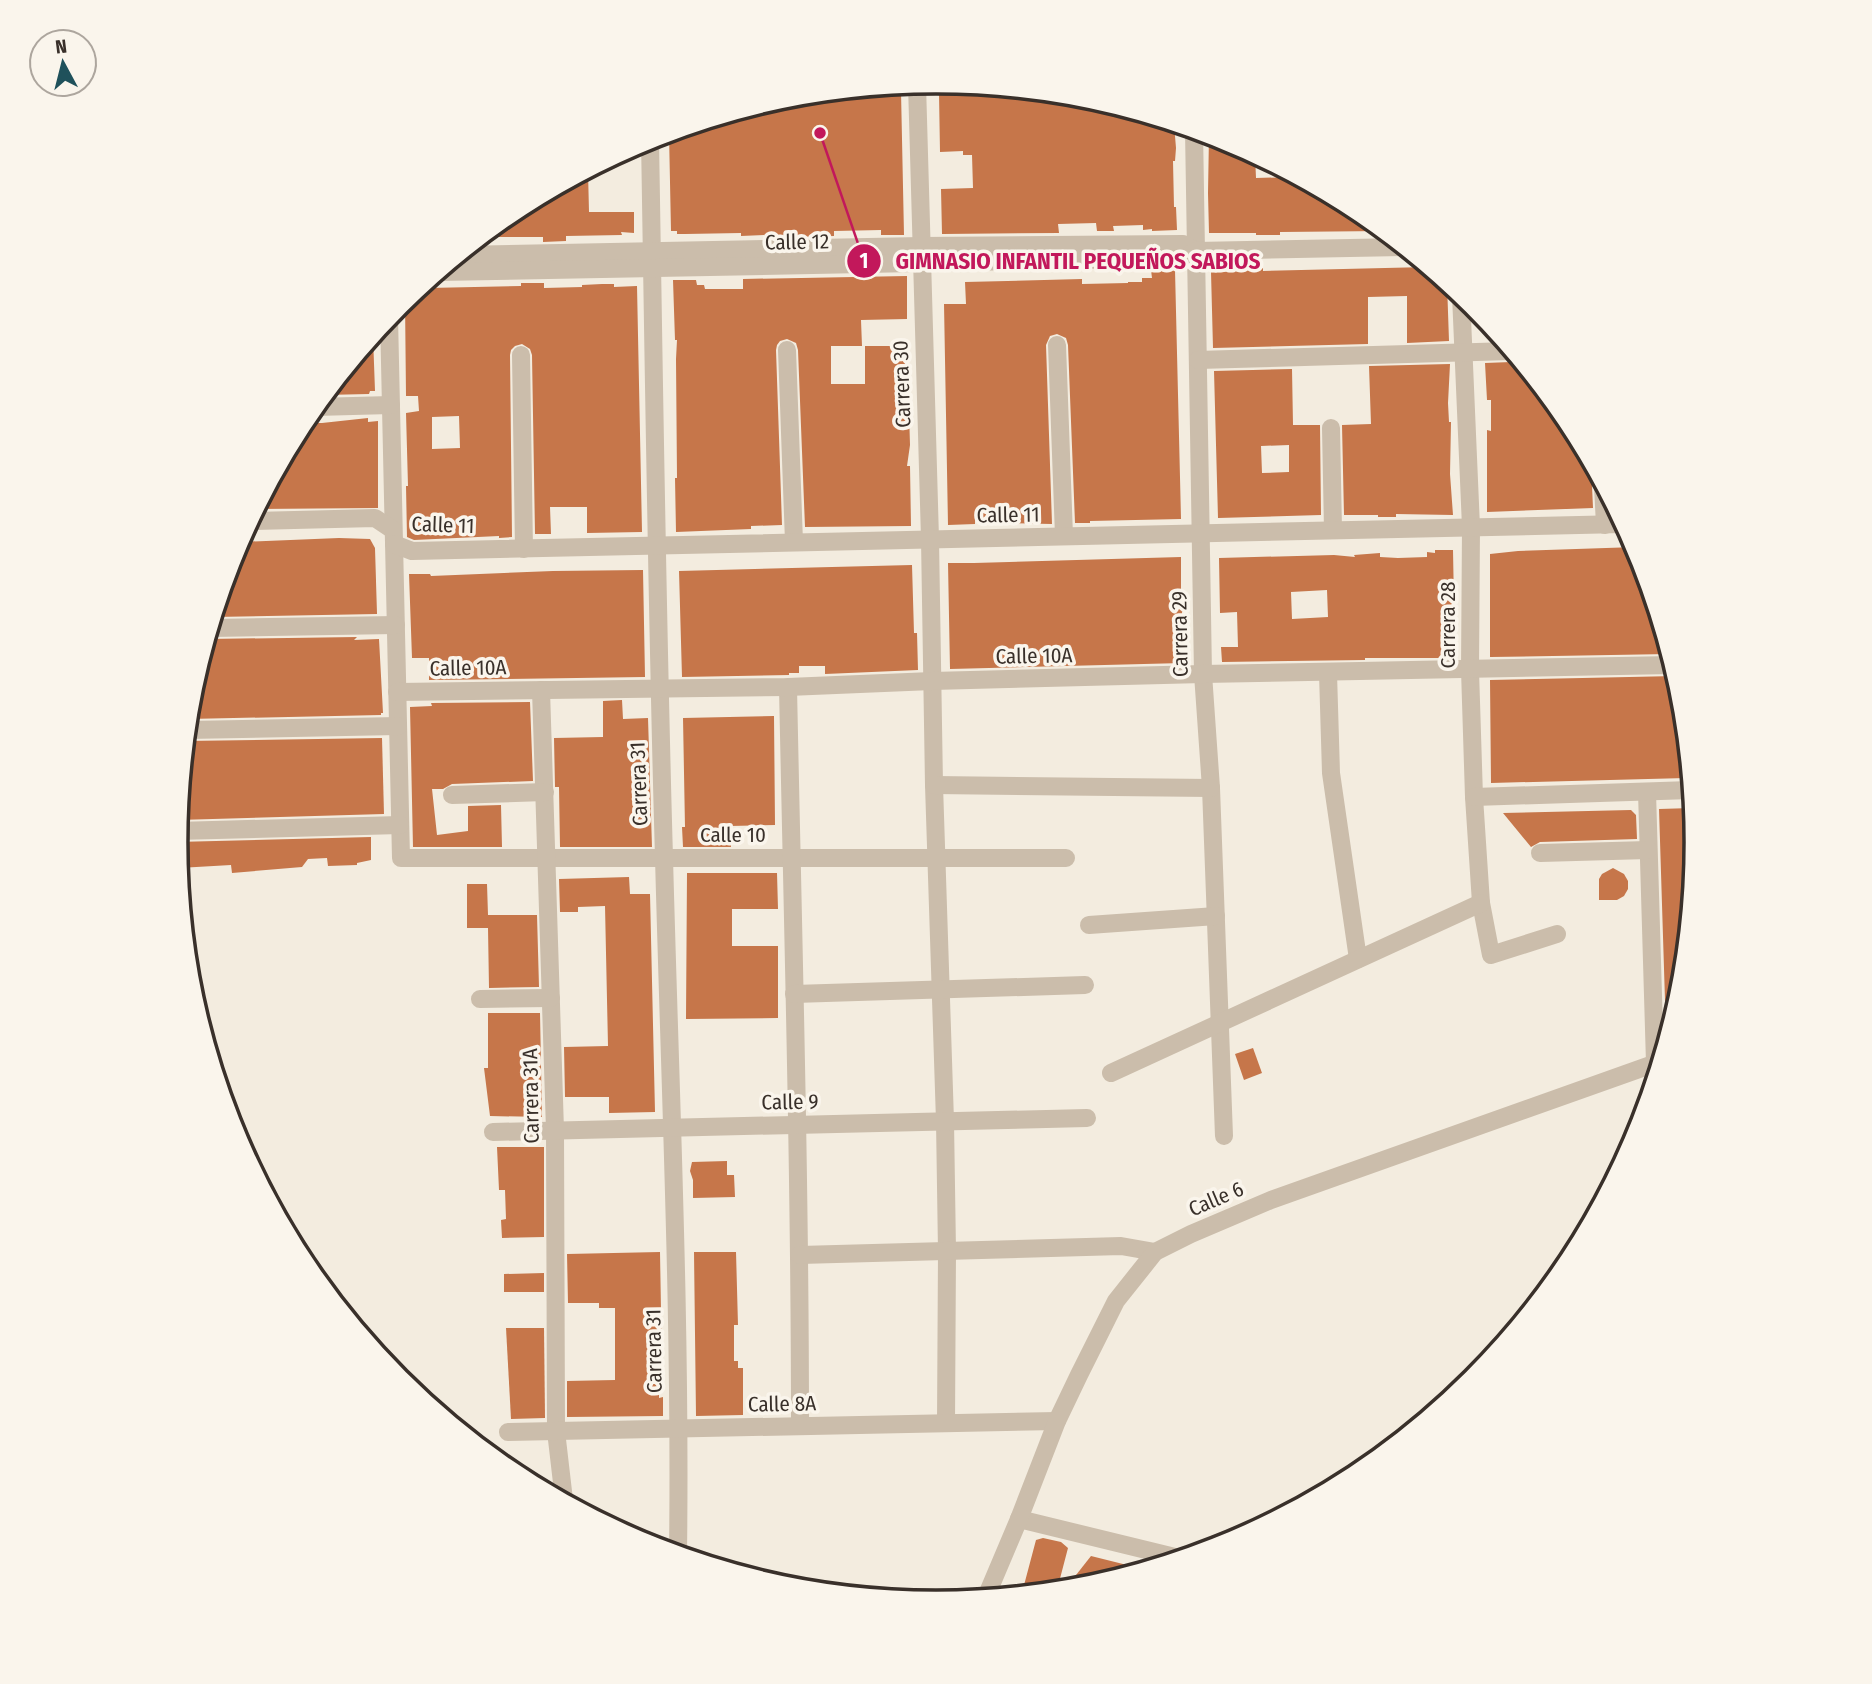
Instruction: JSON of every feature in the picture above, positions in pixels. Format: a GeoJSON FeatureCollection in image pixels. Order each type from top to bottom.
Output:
{"type":"FeatureCollection","features":[{"type":"Feature","properties":{"kind":"street","name":"Carrera 30"},"geometry":{"type":"LineString","coordinates":[[917,95],[945,1121],[946,1423]]}},
{"type":"Feature","properties":{"kind":"street","name":"Carrera 29"},"geometry":{"type":"LineString","coordinates":[[1194,141],[1203,674],[1211,788],[1224,1136]]}},
{"type":"Feature","properties":{"kind":"street","name":"Carrera 31"},"geometry":{"type":"LineString","coordinates":[[650,151],[659,689],[678,1428],[678,1543]]}},
{"type":"Feature","properties":{"kind":"street","name":"Calle 12"},"geometry":{"type":"LineString","coordinates":[[473,255],[652,259],[921,254],[1184,258],[1196,251],[1389,247]]}},
{"type":"Feature","properties":{"kind":"street","name":"Calle 12"},"geometry":{"type":"LineString","coordinates":[[454,271],[652,259]]}},
{"type":"Feature","properties":{"kind":"street","name":"Carrera 28"},"geometry":{"type":"LineString","coordinates":[[1462,310],[1471,527],[1470,670],[1474,797],[1481,903],[1491,955],[1557,934]]}},
{"type":"Feature","properties":{"kind":"street"},"geometry":{"type":"LineString","coordinates":[[188,831],[400,825],[389,332]]}},
{"type":"Feature","properties":{"kind":"street"},"geometry":{"type":"LineString","coordinates":[[1058,345],[1064,536]]}},
{"type":"Feature","properties":{"kind":"street"},"geometry":{"type":"LineString","coordinates":[[787,350],[794,542]]}},
{"type":"Feature","properties":{"kind":"street"},"geometry":{"type":"LineString","coordinates":[[1198,360],[1500,351]]}},
{"type":"Feature","properties":{"kind":"street"},"geometry":{"type":"LineString","coordinates":[[521,355],[524,548]]}},
{"type":"Feature","properties":{"kind":"street"},"geometry":{"type":"LineString","coordinates":[[329,407],[391,405]]}},
{"type":"Feature","properties":{"kind":"street"},"geometry":{"type":"LineString","coordinates":[[1331,428],[1333,530]]}},
{"type":"Feature","properties":{"kind":"street"},"geometry":{"type":"LineString","coordinates":[[1604,507],[1605,525]]}},
{"type":"Feature","properties":{"kind":"street","name":"Calle 11"},"geometry":{"type":"LineString","coordinates":[[261,521],[375,518],[412,551],[1612,525]]}},
{"type":"Feature","properties":{"kind":"street"},"geometry":{"type":"LineString","coordinates":[[220,628],[396,625]]}},
{"type":"Feature","properties":{"kind":"street","name":"Calle 10A"},"geometry":{"type":"LineString","coordinates":[[397,692],[788,687],[1203,674],[1662,666]]}},
{"type":"Feature","properties":{"kind":"street"},"geometry":{"type":"LineString","coordinates":[[1328,673],[1331,773],[1358,960]]}},
{"type":"Feature","properties":{"kind":"street"},"geometry":{"type":"LineString","coordinates":[[788,687],[800,1255],[800,1426]]}},
{"type":"Feature","properties":{"kind":"street","name":"Carrera 31A"},"geometry":{"type":"LineString","coordinates":[[541,690],[555,1130],[556,1431],[563,1489]]}},
{"type":"Feature","properties":{"kind":"street"},"geometry":{"type":"LineString","coordinates":[[197,730],[398,726]]}},
{"type":"Feature","properties":{"kind":"street"},"geometry":{"type":"LineString","coordinates":[[934,785],[1211,788]]}},
{"type":"Feature","properties":{"kind":"street"},"geometry":{"type":"LineString","coordinates":[[1474,797],[1682,790]]}},
{"type":"Feature","properties":{"kind":"street"},"geometry":{"type":"LineString","coordinates":[[452,794],[545,792]]}},
{"type":"Feature","properties":{"kind":"street"},"geometry":{"type":"LineString","coordinates":[[1647,792],[1656,1041]]}},
{"type":"Feature","properties":{"kind":"street","name":"Calle 10"},"geometry":{"type":"LineString","coordinates":[[400,825],[401,858],[1066,858]]}},
{"type":"Feature","properties":{"kind":"street"},"geometry":{"type":"LineString","coordinates":[[1540,853],[1648,850]]}},
{"type":"Feature","properties":{"kind":"street"},"geometry":{"type":"LineString","coordinates":[[1111,1073],[1481,903]]}},
{"type":"Feature","properties":{"kind":"street"},"geometry":{"type":"LineString","coordinates":[[1089,925],[1216,916]]}},
{"type":"Feature","properties":{"kind":"street"},"geometry":{"type":"LineString","coordinates":[[794,994],[1085,985]]}},
{"type":"Feature","properties":{"kind":"street"},"geometry":{"type":"LineString","coordinates":[[480,999],[551,998]]}},
{"type":"Feature","properties":{"kind":"street","name":"Calle 6"},"geometry":{"type":"LineString","coordinates":[[990,1587],[1057,1421],[1116,1301],[1155,1252],[1271,1200],[1649,1066]]}},
{"type":"Feature","properties":{"kind":"street","name":"Calle 9"},"geometry":{"type":"LineString","coordinates":[[493,1132],[1087,1118]]}},
{"type":"Feature","properties":{"kind":"street"},"geometry":{"type":"LineString","coordinates":[[800,1255],[1121,1246],[1155,1252]]}},
{"type":"Feature","properties":{"kind":"street","name":"Calle 8A"},"geometry":{"type":"LineString","coordinates":[[508,1432],[1057,1421]]}},
{"type":"Feature","properties":{"kind":"street"},"geometry":{"type":"LineString","coordinates":[[1019,1519],[1163,1554]]}},
{"type":"Feature","properties":{"kind":"building"},"geometry":{"type":"Polygon","coordinates":[[[939,94],[1034,101],[1082,109],[1175,134],[1174,207],[1177,230],[1143,230],[1143,225],[1113,226],[1114,231],[1097,231],[1096,223],[1058,224],[1059,233],[942,234],[941,189],[973,188],[972,155],[963,155],[963,151],[940,152],[939,94]]]}},
{"type":"Feature","properties":{"kind":"building"},"geometry":{"type":"Polygon","coordinates":[[[901,95],[904,235],[881,235],[881,230],[834,231],[834,236],[764,238],[764,235],[741,236],[741,233],[677,234],[677,231],[671,231],[669,144],[743,120],[790,109],[838,101],[901,95]]]}},
{"type":"Feature","properties":{"kind":"building"},"geometry":{"type":"Polygon","coordinates":[[[1209,146],[1256,167],[1256,178],[1277,177],[1366,231],[1280,232],[1280,235],[1209,233],[1209,146]]]}},
{"type":"Feature","properties":{"kind":"building"},"geometry":{"type":"Polygon","coordinates":[[[588,181],[589,212],[634,212],[634,233],[566,236],[566,241],[543,242],[543,237],[498,237],[521,220],[588,181]]]}},
{"type":"Feature","properties":{"kind":"building"},"geometry":{"type":"Polygon","coordinates":[[[1413,267],[1447,297],[1449,341],[1407,343],[1407,296],[1368,297],[1368,344],[1213,348],[1211,272],[1244,271],[1244,268],[1263,268],[1263,271],[1413,267]]]}},
{"type":"Feature","properties":{"kind":"building"},"geometry":{"type":"Polygon","coordinates":[[[1151,270],[1175,270],[1181,519],[1075,523],[1068,345],[1066,338],[1057,334],[1050,336],[1046,345],[1052,524],[1002,523],[1002,519],[948,525],[944,304],[966,304],[965,282],[1082,279],[1082,284],[1128,283],[1152,278],[1151,270]]]}},
{"type":"Feature","properties":{"kind":"building"},"geometry":{"type":"Polygon","coordinates":[[[907,276],[907,319],[861,320],[862,346],[831,346],[831,384],[865,384],[865,346],[904,346],[905,356],[908,357],[909,390],[906,412],[909,412],[910,445],[907,466],[910,466],[911,526],[805,527],[798,350],[796,343],[787,339],[780,341],[776,350],[782,525],[676,532],[677,340],[673,280],[696,280],[697,285],[704,285],[705,289],[743,289],[743,279],[907,276]]]}},
{"type":"Feature","properties":{"kind":"building"},"geometry":{"type":"Polygon","coordinates":[[[521,283],[544,283],[544,288],[602,284],[614,284],[614,287],[637,286],[642,532],[587,533],[587,507],[550,507],[551,534],[535,534],[532,355],[530,349],[522,344],[515,346],[510,355],[512,537],[414,540],[407,537],[406,413],[419,411],[418,396],[406,396],[405,315],[434,288],[521,286],[521,283]],[[459,416],[432,417],[432,449],[460,448],[459,416]]]}},
{"type":"Feature","properties":{"kind":"building"},"geometry":{"type":"Polygon","coordinates":[[[373,350],[375,391],[370,391],[369,394],[337,395],[373,350]]]}},
{"type":"Feature","properties":{"kind":"building"},"geometry":{"type":"Polygon","coordinates":[[[1509,362],[1529,387],[1558,427],[1592,485],[1593,508],[1487,512],[1487,430],[1491,431],[1491,400],[1487,400],[1485,363],[1509,362]]]}},
{"type":"Feature","properties":{"kind":"building"},"geometry":{"type":"Polygon","coordinates":[[[1450,364],[1448,403],[1451,422],[1450,474],[1453,515],[1344,515],[1342,425],[1371,424],[1369,366],[1450,364]]]}},
{"type":"Feature","properties":{"kind":"building"},"geometry":{"type":"Polygon","coordinates":[[[1292,369],[1293,425],[1320,425],[1321,515],[1218,518],[1214,371],[1292,369]],[[1289,445],[1261,446],[1262,473],[1289,472],[1289,445]]]}},
{"type":"Feature","properties":{"kind":"building"},"geometry":{"type":"Polygon","coordinates":[[[368,418],[368,422],[378,421],[378,508],[267,509],[314,427],[317,423],[368,418]]]}},
{"type":"Feature","properties":{"kind":"building"},"geometry":{"type":"Polygon","coordinates":[[[370,539],[375,548],[377,614],[224,617],[252,541],[370,539]]]}},
{"type":"Feature","properties":{"kind":"building"},"geometry":{"type":"Polygon","coordinates":[[[1623,547],[1644,602],[1659,654],[1490,657],[1490,554],[1623,547]]]}},
{"type":"Feature","properties":{"kind":"building"},"geometry":{"type":"Polygon","coordinates":[[[1435,550],[1453,550],[1455,658],[1222,662],[1221,647],[1238,647],[1237,612],[1220,613],[1219,558],[1334,555],[1355,557],[1354,555],[1380,553],[1380,557],[1398,558],[1427,557],[1427,552],[1435,553],[1435,550]],[[1327,590],[1291,592],[1292,619],[1328,617],[1327,590]]]}},
{"type":"Feature","properties":{"kind":"building"},"geometry":{"type":"Polygon","coordinates":[[[1181,557],[1183,663],[950,669],[948,563],[1181,557]]]}},
{"type":"Feature","properties":{"kind":"building"},"geometry":{"type":"Polygon","coordinates":[[[912,565],[918,670],[825,674],[825,666],[799,666],[799,673],[789,675],[682,677],[679,571],[912,565]]]}},
{"type":"Feature","properties":{"kind":"building"},"geometry":{"type":"Polygon","coordinates":[[[643,570],[645,677],[429,680],[429,658],[412,658],[409,574],[431,576],[643,570]]]}},
{"type":"Feature","properties":{"kind":"building"},"geometry":{"type":"Polygon","coordinates":[[[217,639],[379,639],[383,713],[199,719],[217,639]]]}},
{"type":"Feature","properties":{"kind":"building"},"geometry":{"type":"Polygon","coordinates":[[[1664,676],[1680,778],[1491,783],[1490,680],[1664,676]]]}},
{"type":"Feature","properties":{"kind":"building"},"geometry":{"type":"Polygon","coordinates":[[[622,700],[623,719],[648,718],[652,847],[560,847],[559,787],[555,787],[554,738],[603,737],[603,701],[622,700]]]}},
{"type":"Feature","properties":{"kind":"building"},"geometry":{"type":"Polygon","coordinates":[[[530,702],[533,781],[452,784],[443,789],[432,789],[437,835],[468,831],[468,806],[501,805],[502,847],[413,847],[410,707],[432,706],[431,703],[530,702]]]}},
{"type":"Feature","properties":{"kind":"building"},"geometry":{"type":"Polygon","coordinates":[[[774,716],[775,825],[730,826],[731,847],[683,847],[683,718],[774,716]]]}},
{"type":"Feature","properties":{"kind":"building"},"geometry":{"type":"Polygon","coordinates":[[[382,738],[384,814],[189,820],[196,741],[382,738]]]}},
{"type":"Feature","properties":{"kind":"building"},"geometry":{"type":"Polygon","coordinates":[[[1683,808],[1684,842],[1677,940],[1666,1001],[1665,1001],[1659,809],[1683,808]]]}},
{"type":"Feature","properties":{"kind":"building"},"geometry":{"type":"Polygon","coordinates":[[[1631,810],[1636,815],[1637,839],[1540,842],[1531,847],[1503,813],[1631,810]]]}},
{"type":"Feature","properties":{"kind":"building"},"geometry":{"type":"Polygon","coordinates":[[[371,837],[371,860],[357,865],[328,866],[327,858],[308,859],[302,867],[232,873],[231,865],[189,867],[188,842],[371,837]]]}},
{"type":"Feature","properties":{"kind":"building"},"geometry":{"type":"Polygon","coordinates":[[[1613,868],[1624,874],[1628,889],[1624,896],[1617,900],[1599,900],[1599,879],[1613,868]]]}},
{"type":"Feature","properties":{"kind":"building"},"geometry":{"type":"Polygon","coordinates":[[[687,873],[777,873],[778,909],[732,909],[732,946],[778,946],[778,1018],[686,1019],[687,873]]]}},
{"type":"Feature","properties":{"kind":"building"},"geometry":{"type":"Polygon","coordinates":[[[629,877],[630,894],[650,894],[655,1112],[609,1113],[609,1097],[565,1097],[564,1047],[608,1046],[605,906],[578,907],[578,912],[560,912],[559,879],[629,877]]]}},
{"type":"Feature","properties":{"kind":"building"},"geometry":{"type":"Polygon","coordinates":[[[467,884],[487,884],[488,915],[537,915],[539,987],[489,988],[488,928],[467,928],[467,884]]]}},
{"type":"Feature","properties":{"kind":"building"},"geometry":{"type":"Polygon","coordinates":[[[488,1013],[540,1013],[542,1117],[490,1116],[484,1068],[488,1068],[488,1013]]]}},
{"type":"Feature","properties":{"kind":"building"},"geometry":{"type":"Polygon","coordinates":[[[1253,1048],[1262,1073],[1244,1080],[1235,1054],[1253,1048]]]}},
{"type":"Feature","properties":{"kind":"building"},"geometry":{"type":"Polygon","coordinates":[[[497,1147],[544,1147],[544,1237],[502,1238],[501,1220],[506,1219],[505,1190],[499,1190],[497,1147]]]}},
{"type":"Feature","properties":{"kind":"building"},"geometry":{"type":"Polygon","coordinates":[[[727,1161],[727,1175],[734,1175],[735,1197],[693,1198],[690,1171],[692,1162],[727,1161]]]}},
{"type":"Feature","properties":{"kind":"building"},"geometry":{"type":"Polygon","coordinates":[[[660,1252],[662,1369],[659,1369],[659,1398],[663,1397],[663,1416],[567,1417],[567,1381],[615,1380],[615,1308],[599,1308],[599,1303],[568,1303],[567,1254],[660,1252]]]}},
{"type":"Feature","properties":{"kind":"building"},"geometry":{"type":"Polygon","coordinates":[[[694,1252],[736,1252],[738,1325],[734,1325],[734,1361],[738,1361],[738,1368],[743,1368],[743,1415],[696,1416],[694,1252]]]}},
{"type":"Feature","properties":{"kind":"building"},"geometry":{"type":"Polygon","coordinates":[[[544,1273],[544,1292],[504,1292],[504,1274],[544,1273]]]}},
{"type":"Feature","properties":{"kind":"building"},"geometry":{"type":"Polygon","coordinates":[[[506,1328],[544,1328],[545,1418],[511,1419],[506,1328]]]}},
{"type":"Feature","properties":{"kind":"building"},"geometry":{"type":"Polygon","coordinates":[[[1043,1538],[1061,1542],[1068,1548],[1060,1579],[1024,1584],[1036,1540],[1043,1538]]]}},
{"type":"Feature","properties":{"kind":"building"},"geometry":{"type":"Polygon","coordinates":[[[1091,1556],[1126,1565],[1082,1575],[1075,1576],[1091,1556]]]}},
{"type":"Feature","properties":{"kind":"place","name":"GIMNASIO INFANTIL PEQUEÑOS SABIOS"},"geometry":{"type":"Point","coordinates":[820,133]}}]}
